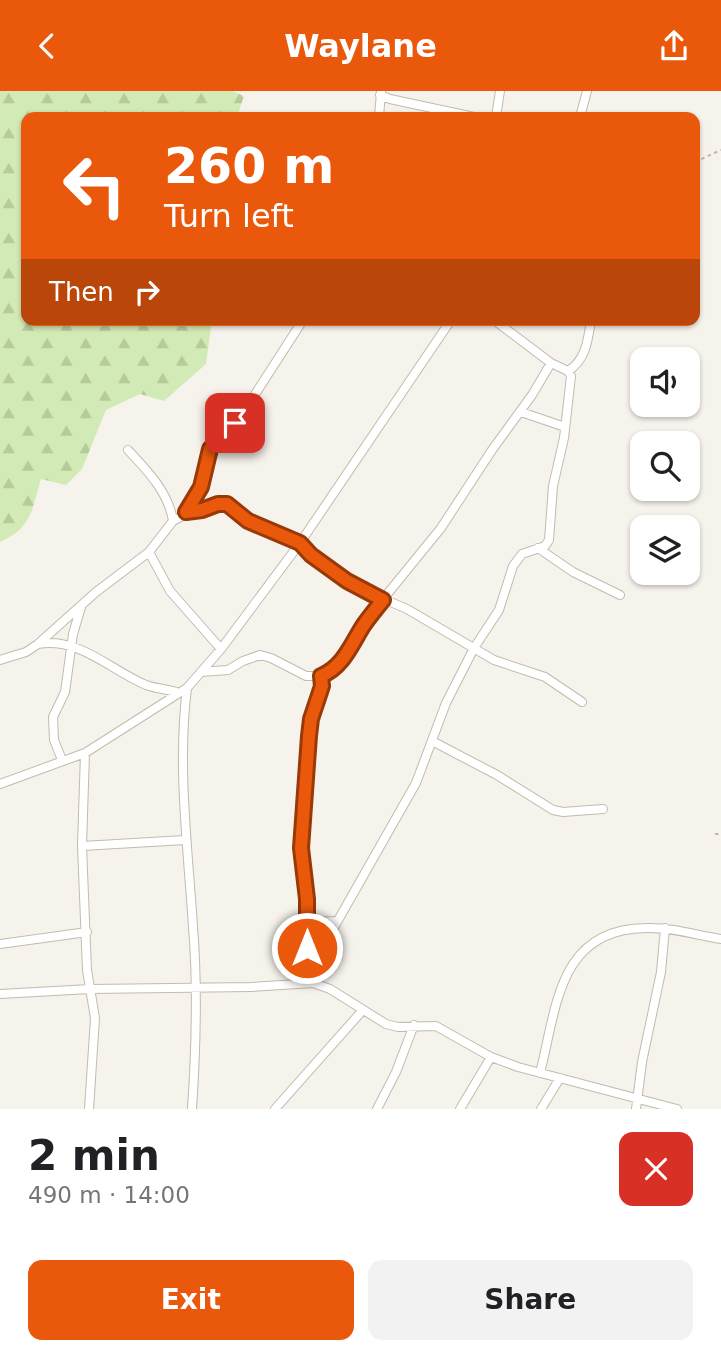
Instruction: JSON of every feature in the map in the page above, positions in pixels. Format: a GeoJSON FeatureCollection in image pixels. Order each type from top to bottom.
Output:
{"type":"FeatureCollection","features":[{"type":"Feature","properties":{"kind":"street"},"geometry":{"type":"LineString","coordinates":[[497,112],[500,91]]}},
{"type":"Feature","properties":{"kind":"street"},"geometry":{"type":"LineString","coordinates":[[581,112],[587,91]]}},
{"type":"Feature","properties":{"kind":"street"},"geometry":{"type":"LineString","coordinates":[[379,112],[381,93],[390,99],[451,112]]}},
{"type":"Feature","properties":{"kind":"street"},"geometry":{"type":"LineString","coordinates":[[0,660],[26,652],[38,644],[112,579],[149,552],[173,521],[186,512],[201,487],[210,449],[243,413],[299,326]]}},
{"type":"Feature","properties":{"kind":"street"},"geometry":{"type":"LineString","coordinates":[[0,784],[85,753],[187,688],[222,649],[300,543],[447,326]]}},
{"type":"Feature","properties":{"kind":"street"},"geometry":{"type":"LineString","coordinates":[[303,982],[412,790],[446,703],[474,649],[499,610],[510,573],[518,558],[529,550],[545,546],[549,540],[554,487],[572,379],[568,371],[551,363],[502,326]]}},
{"type":"Feature","properties":{"kind":"street"},"geometry":{"type":"LineString","coordinates":[[568,371],[577,366],[582,356],[590,326]]}},
{"type":"Feature","properties":{"kind":"street"},"geometry":{"type":"LineString","coordinates":[[201,673],[228,670],[243,661],[263,655],[306,676],[321,676],[335,668],[364,624],[441,529],[551,363]]}},
{"type":"Feature","properties":{"kind":"street"},"geometry":{"type":"LineString","coordinates":[[521,412],[565,427]]}},
{"type":"Feature","properties":{"kind":"street"},"geometry":{"type":"LineString","coordinates":[[128,450],[142,464],[168,500],[173,521]]}},
{"type":"Feature","properties":{"kind":"street"},"geometry":{"type":"LineString","coordinates":[[186,512],[227,504],[248,521],[300,543],[311,555],[347,581],[407,609],[494,660],[545,677],[582,702]]}},
{"type":"Feature","properties":{"kind":"street"},"geometry":{"type":"LineString","coordinates":[[538,548],[573,572],[620,595]]}},
{"type":"Feature","properties":{"kind":"street"},"geometry":{"type":"LineString","coordinates":[[149,552],[170,591],[222,649]]}},
{"type":"Feature","properties":{"kind":"street"},"geometry":{"type":"LineString","coordinates":[[62,760],[54,740],[53,717],[65,692],[71,646],[81,607]]}},
{"type":"Feature","properties":{"kind":"street"},"geometry":{"type":"LineString","coordinates":[[38,644],[50,642],[71,646],[103,659],[145,685],[179,693]]}},
{"type":"Feature","properties":{"kind":"street"},"geometry":{"type":"LineString","coordinates":[[314,964],[307,951],[301,848],[309,736],[311,719],[322,686],[321,676]]}},
{"type":"Feature","properties":{"kind":"street"},"geometry":{"type":"LineString","coordinates":[[187,688],[184,725],[186,840],[194,930],[195,987],[192,1109]]}},
{"type":"Feature","properties":{"kind":"street"},"geometry":{"type":"LineString","coordinates":[[432,741],[480,765],[553,810],[563,812],[603,809]]}},
{"type":"Feature","properties":{"kind":"street"},"geometry":{"type":"LineString","coordinates":[[85,753],[82,846],[87,970],[95,1018],[89,1109]]}},
{"type":"Feature","properties":{"kind":"street"},"geometry":{"type":"LineString","coordinates":[[82,846],[186,840]]}},
{"type":"Feature","properties":{"kind":"street"},"geometry":{"type":"LineString","coordinates":[[307,922],[337,921]]}},
{"type":"Feature","properties":{"kind":"street"},"geometry":{"type":"LineString","coordinates":[[540,1073],[561,988],[568,970],[588,946],[612,933],[632,928],[664,928],[721,939]]}},
{"type":"Feature","properties":{"kind":"street"},"geometry":{"type":"LineString","coordinates":[[637,1104],[642,1062],[661,972],[664,928]]}},
{"type":"Feature","properties":{"kind":"street"},"geometry":{"type":"LineString","coordinates":[[0,944],[87,932]]}},
{"type":"Feature","properties":{"kind":"street"},"geometry":{"type":"LineString","coordinates":[[0,994],[90,989],[251,987],[303,982],[322,985],[362,1011],[393,1026],[436,1026],[491,1057],[637,1104],[677,1109]]}},
{"type":"Feature","properties":{"kind":"street"},"geometry":{"type":"LineString","coordinates":[[275,1109],[362,1011]]}},
{"type":"Feature","properties":{"kind":"street"},"geometry":{"type":"LineString","coordinates":[[377,1109],[396,1072],[414,1025]]}},
{"type":"Feature","properties":{"kind":"street"},"geometry":{"type":"LineString","coordinates":[[460,1109],[491,1057]]}},
{"type":"Feature","properties":{"kind":"street"},"geometry":{"type":"LineString","coordinates":[[541,1109],[559,1078]]}},
{"type":"Feature","properties":{"kind":"path"},"geometry":{"type":"LineString","coordinates":[[700,160],[721,150]]}},
{"type":"Feature","properties":{"kind":"path"},"geometry":{"type":"LineString","coordinates":[[715,834],[721,834]]}},
{"type":"Feature","properties":{"kind":"green space"},"geometry":{"type":"Polygon","coordinates":[[[0,91],[232,91],[244,96],[239,112],[21,112],[21,326],[211,326],[206,364],[164,401],[140,394],[106,410],[82,469],[66,485],[41,479],[33,508],[25,524],[11,537],[0,542],[0,91]]]}},
{"type":"Feature","properties":{"kind":"route"},"geometry":{"type":"LineString","coordinates":[[235,423],[210,449],[201,487],[186,512],[227,504],[248,521],[300,543],[311,555],[347,581],[383,600],[364,624],[343,659],[335,668],[321,676],[323,682],[311,719],[301,848],[307,899],[307,948]]}}]}
